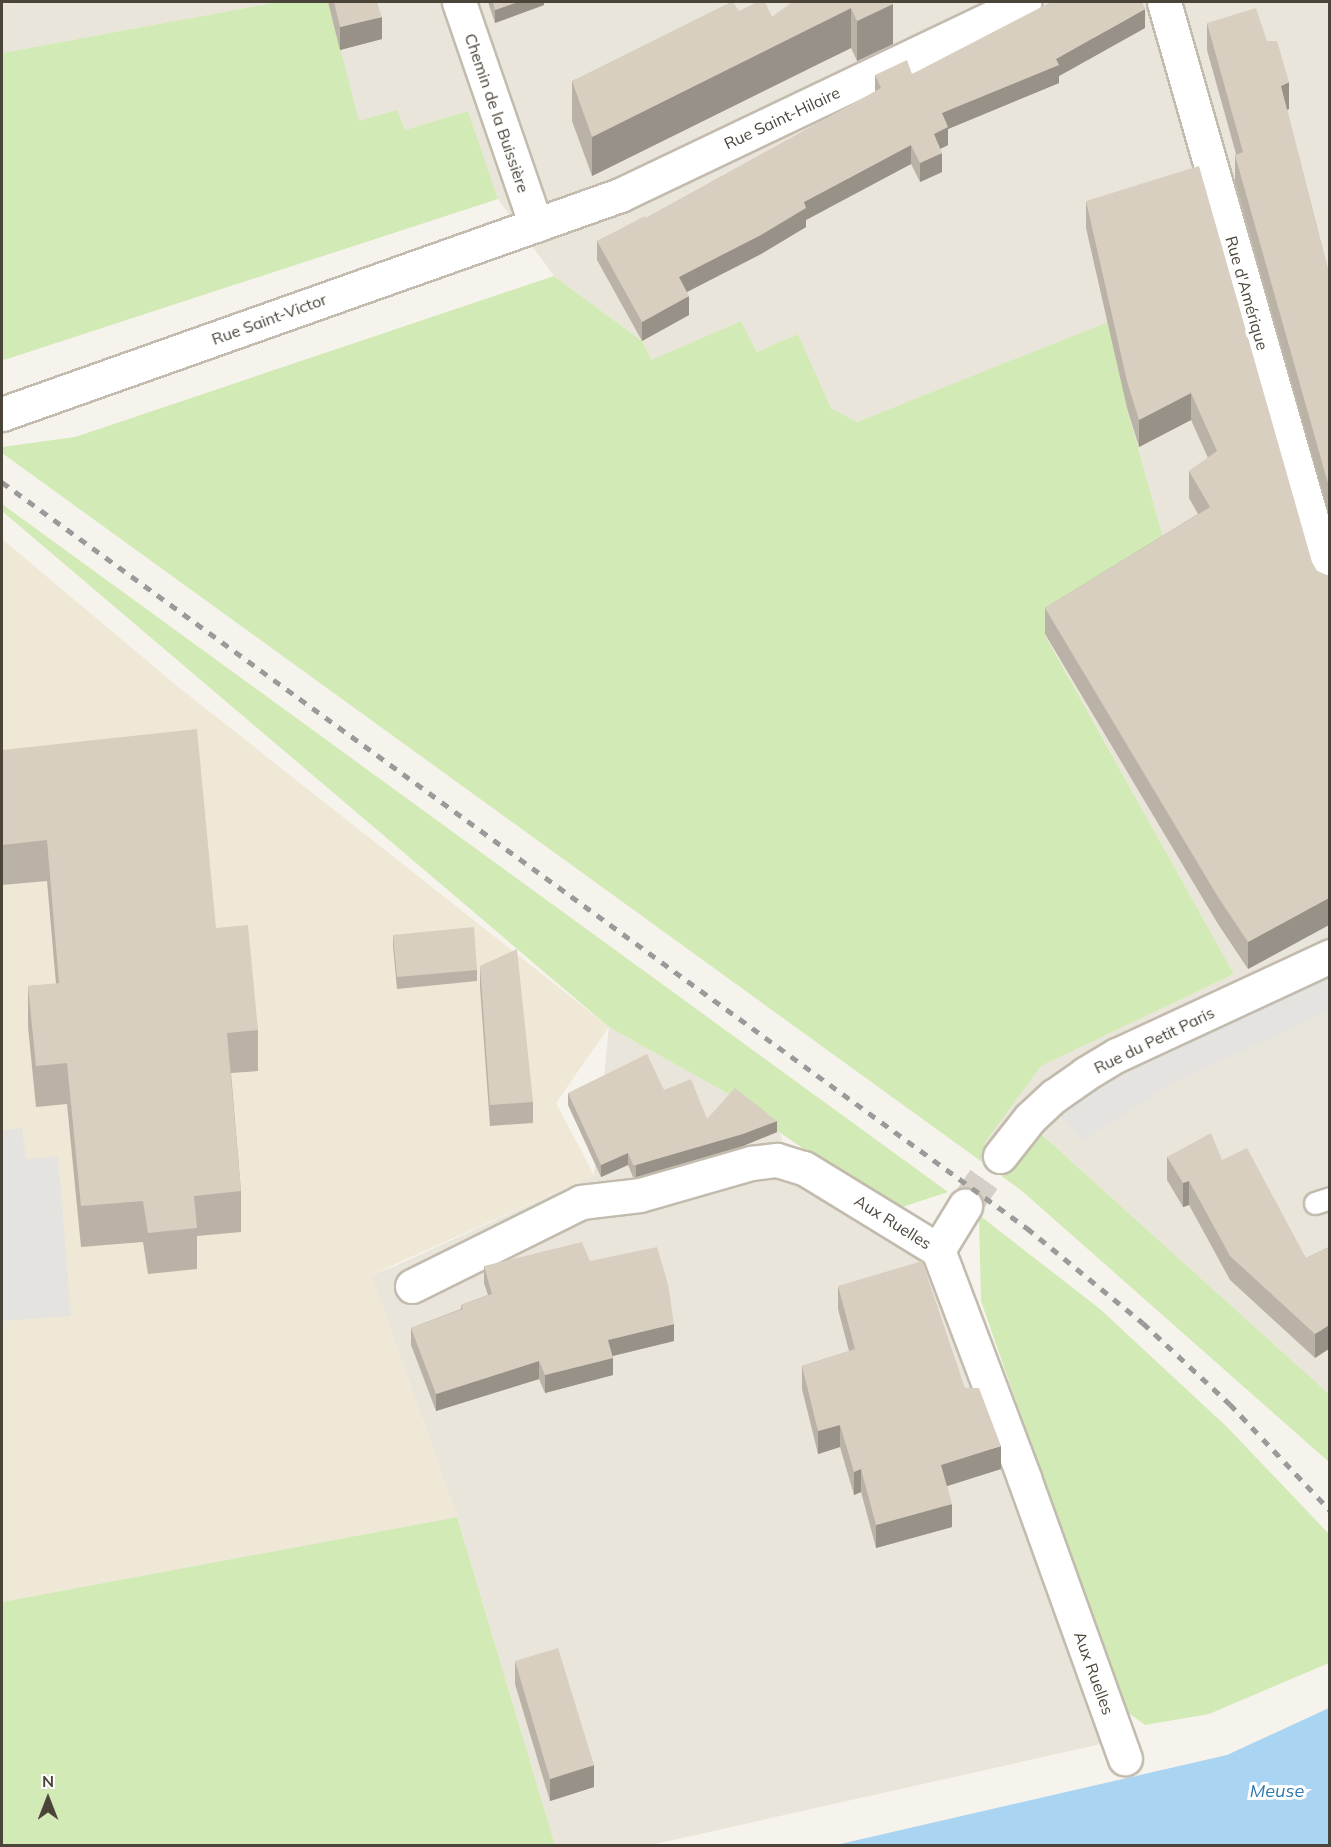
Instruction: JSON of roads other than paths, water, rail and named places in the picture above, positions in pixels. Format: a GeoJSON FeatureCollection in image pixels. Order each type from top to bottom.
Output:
{"type":"FeatureCollection","features":[{"type":"Feature","properties":{"kind":"street","name":"Chemin de la Buissière"},"geometry":{"type":"LineString","coordinates":[[459,2],[536,225]]}},
{"type":"Feature","properties":{"kind":"street","name":"Rue Saint-Hilaire"},"geometry":{"type":"LineString","coordinates":[[536,225],[620,195],[1024,2]]}},
{"type":"Feature","properties":{"kind":"street","name":"Rue d'Amérique"},"geometry":{"type":"LineString","coordinates":[[1164,2],[1329,584]]}},
{"type":"Feature","properties":{"kind":"street","name":"Rue Saint-Victor"},"geometry":{"type":"LineString","coordinates":[[2,414],[536,225]]}},
{"type":"Feature","properties":{"kind":"street","name":"Rue du Petit Paris"},"geometry":{"type":"LineString","coordinates":[[1000,1156],[1030,1118],[1054,1096],[1085,1074],[1117,1055],[1329,956]]}},
{"type":"Feature","properties":{"kind":"street","name":"Aux Ruelles"},"geometry":{"type":"LineString","coordinates":[[412,1286],[581,1202],[640,1194],[751,1163],[777,1160],[804,1168],[938,1250],[1024,1478],[1125,1758]]}},
{"type":"Feature","properties":{"kind":"street"},"geometry":{"type":"LineString","coordinates":[[938,1250],[966,1206]]}},
{"type":"Feature","properties":{"kind":"water","name":"Meuse"},"geometry":{"type":"Polygon","coordinates":[[[1329,1708],[1329,1845],[836,1845],[1227,1755],[1329,1708]]]}},
{"type":"Feature","properties":{"kind":"tunnel"},"geometry":{"type":"LineString","coordinates":[[965,1206],[1000,1156]]}},
{"type":"Feature","properties":{"kind":"railway"},"geometry":{"type":"LineString","coordinates":[[2,482],[1027,1228],[1143,1323],[1230,1404],[1330,1510]]}}]}
